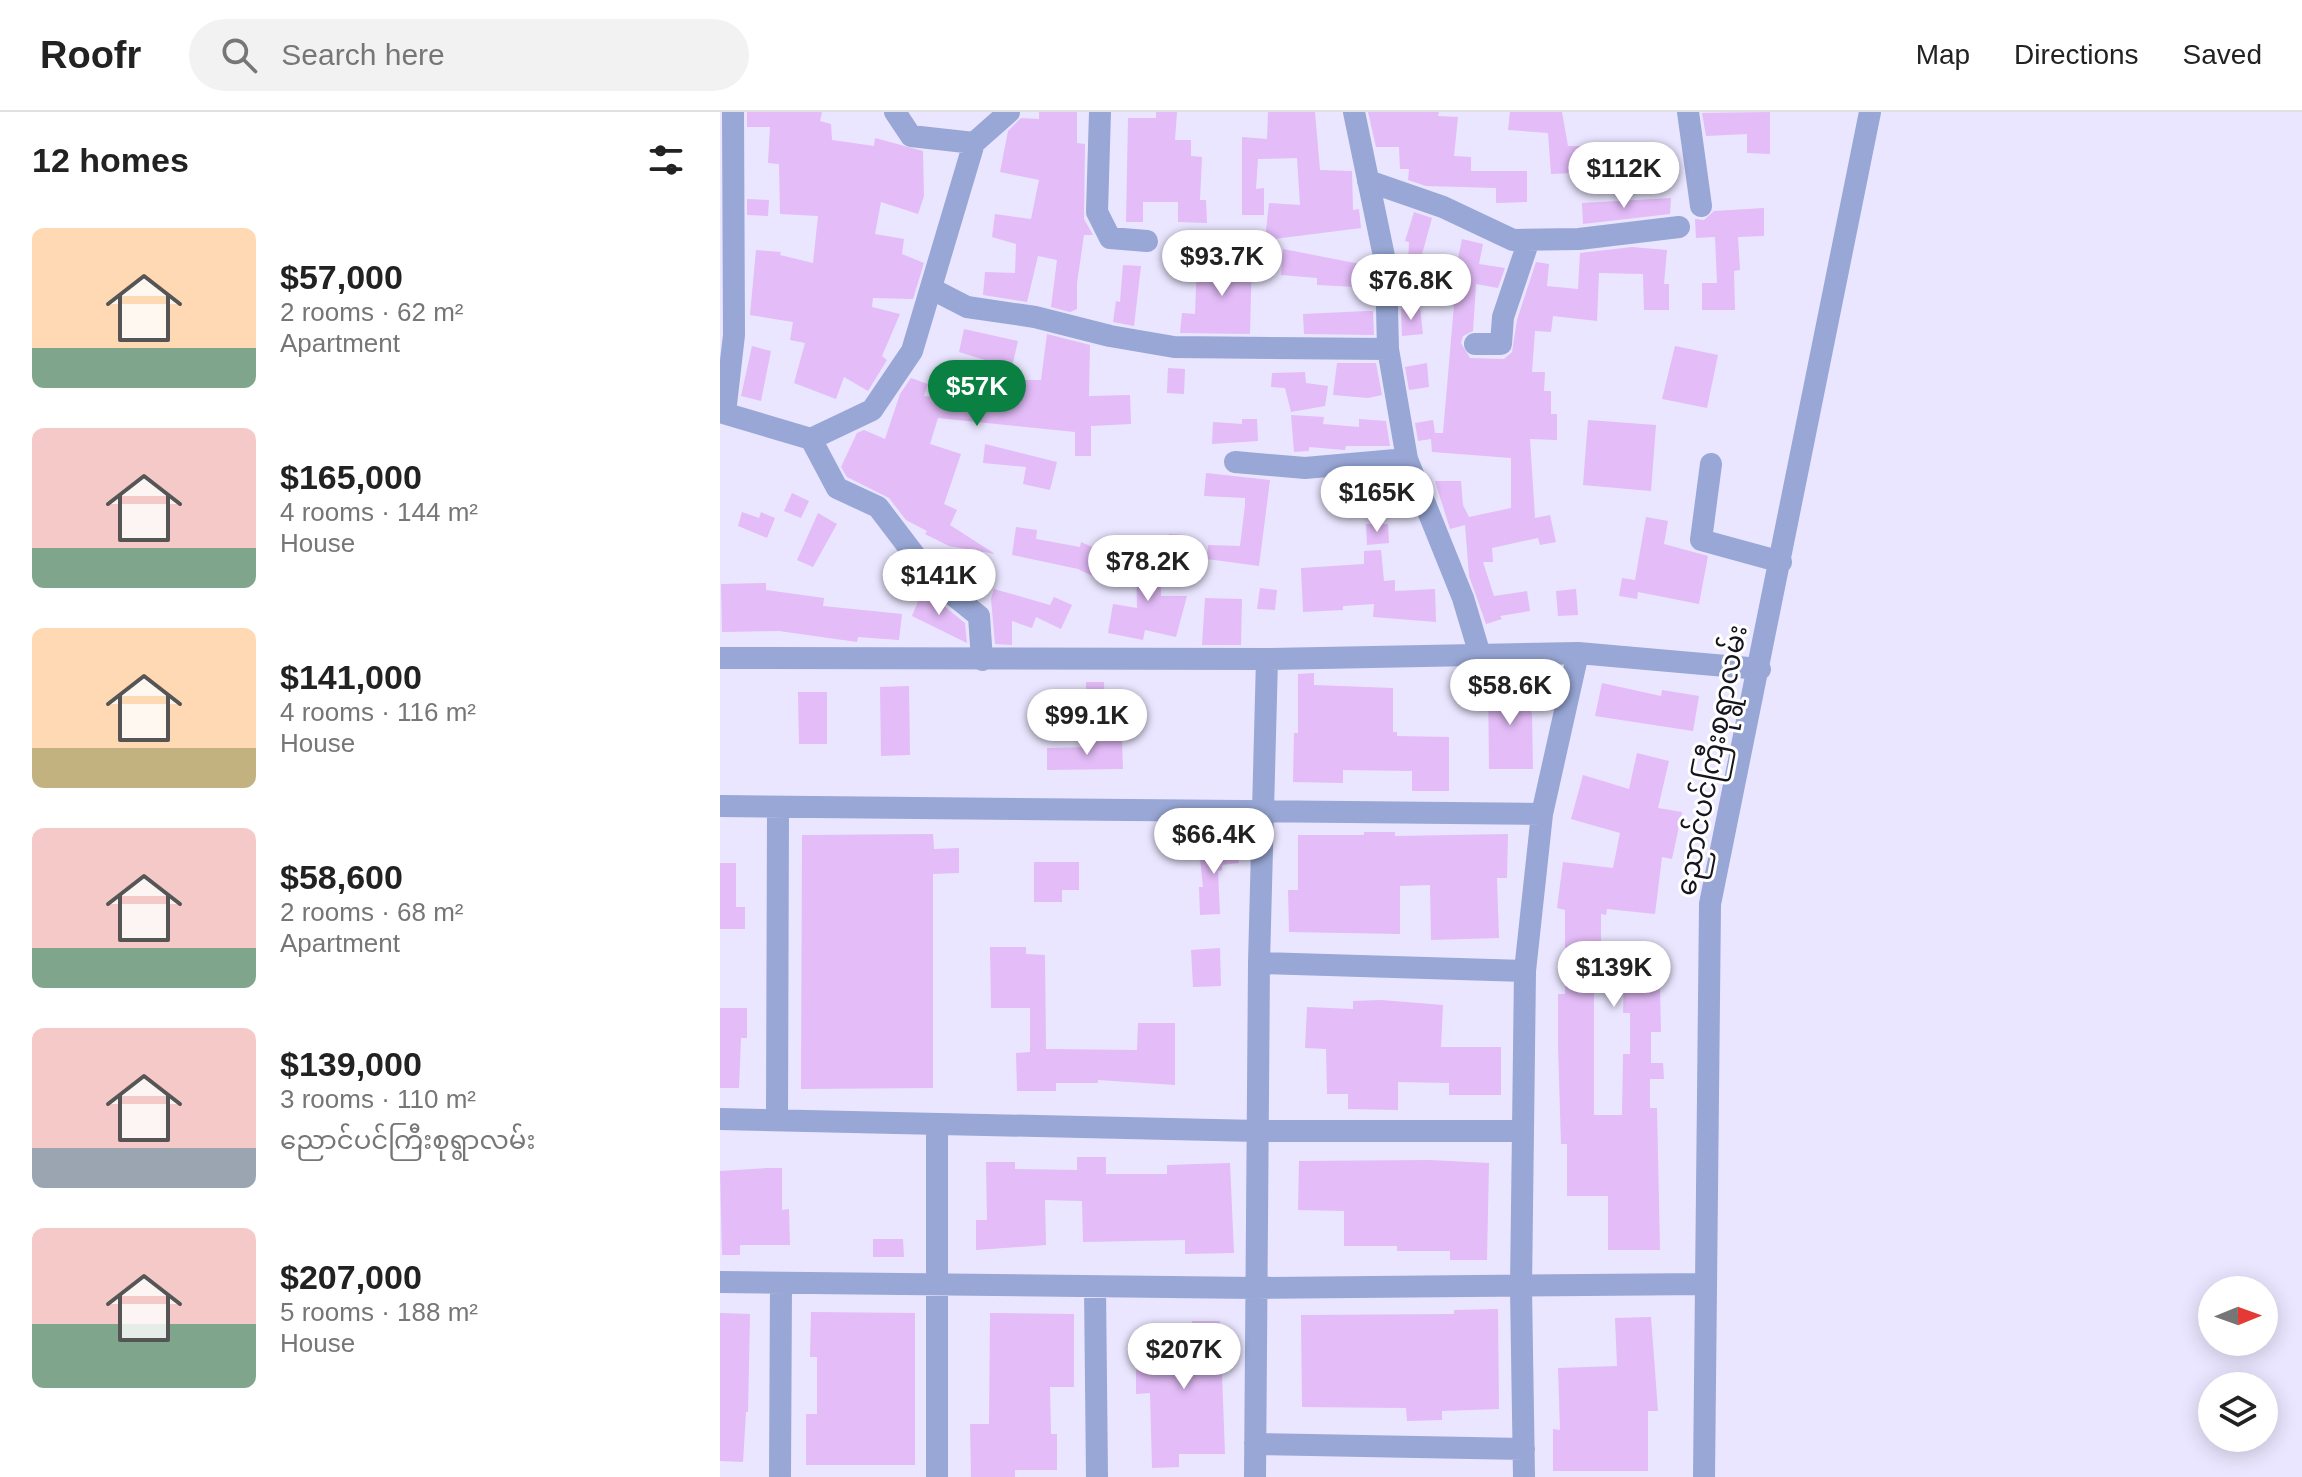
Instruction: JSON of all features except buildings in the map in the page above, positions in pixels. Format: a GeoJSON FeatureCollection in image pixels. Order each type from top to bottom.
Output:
{"type":"FeatureCollection","features":[{"type":"Feature","properties":{"kind":"street"},"geometry":{"type":"LineString","coordinates":[[733,112],[734,335],[722,413],[811,439],[872,410],[912,351],[974,143],[1009,112]]}},
{"type":"Feature","properties":{"kind":"street"},"geometry":{"type":"LineString","coordinates":[[895,112],[911,136],[974,143]]}},
{"type":"Feature","properties":{"kind":"street"},"geometry":{"type":"LineString","coordinates":[[1100,112],[1097,212],[1110,238],[1147,241]]}},
{"type":"Feature","properties":{"kind":"street"},"geometry":{"type":"LineString","coordinates":[[1354,112],[1386,266],[1388,349],[1407,459],[1463,598],[1480,655]]}},
{"type":"Feature","properties":{"kind":"street"},"geometry":{"type":"LineString","coordinates":[[1688,112],[1701,206]]}},
{"type":"Feature","properties":{"kind":"street","name":"ညောင်ပင်ကြီးစုရွာလမ်း"},"geometry":{"type":"LineString","coordinates":[[1704,1477],[1710,904],[1760,669],[1870,112]]}},
{"type":"Feature","properties":{"kind":"street"},"geometry":{"type":"LineString","coordinates":[[1368,181],[1443,207],[1513,240],[1579,239],[1679,227]]}},
{"type":"Feature","properties":{"kind":"street"},"geometry":{"type":"LineString","coordinates":[[1475,344],[1501,344],[1503,317],[1529,240]]}},
{"type":"Feature","properties":{"kind":"street"},"geometry":{"type":"LineString","coordinates":[[932,289],[967,307],[1035,317],[1110,336],[1174,347],[1388,349]]}},
{"type":"Feature","properties":{"kind":"street"},"geometry":{"type":"LineString","coordinates":[[811,439],[837,488],[878,507],[932,578],[979,616],[982,660]]}},
{"type":"Feature","properties":{"kind":"street"},"geometry":{"type":"LineString","coordinates":[[1235,462],[1305,468],[1407,459]]}},
{"type":"Feature","properties":{"kind":"street"},"geometry":{"type":"LineString","coordinates":[[1711,464],[1701,540],[1781,562]]}},
{"type":"Feature","properties":{"kind":"street"},"geometry":{"type":"LineString","coordinates":[[720,658],[1267,659],[1578,653],[1760,669]]}},
{"type":"Feature","properties":{"kind":"street"},"geometry":{"type":"LineString","coordinates":[[1524,1477],[1521,1288],[1525,971],[1542,814],[1578,653]]}},
{"type":"Feature","properties":{"kind":"street"},"geometry":{"type":"LineString","coordinates":[[1255,1477],[1259,963],[1267,659]]}},
{"type":"Feature","properties":{"kind":"street"},"geometry":{"type":"LineString","coordinates":[[720,806],[1542,814]]}},
{"type":"Feature","properties":{"kind":"street"},"geometry":{"type":"LineString","coordinates":[[777,1120],[778,807]]}},
{"type":"Feature","properties":{"kind":"street"},"geometry":{"type":"LineString","coordinates":[[1259,963],[1525,971]]}},
{"type":"Feature","properties":{"kind":"street"},"geometry":{"type":"LineString","coordinates":[[720,1119],[1258,1131],[1523,1131]]}},
{"type":"Feature","properties":{"kind":"street"},"geometry":{"type":"LineString","coordinates":[[937,1124],[940,1285],[937,1477]]}},
{"type":"Feature","properties":{"kind":"street"},"geometry":{"type":"LineString","coordinates":[[720,1282],[1256,1288],[1706,1284]]}},
{"type":"Feature","properties":{"kind":"street"},"geometry":{"type":"LineString","coordinates":[[780,1477],[781,1283]]}},
{"type":"Feature","properties":{"kind":"street"},"geometry":{"type":"LineString","coordinates":[[1095,1287],[1097,1477]]}},
{"type":"Feature","properties":{"kind":"street"},"geometry":{"type":"LineString","coordinates":[[1255,1444],[1524,1449]]}}]}
